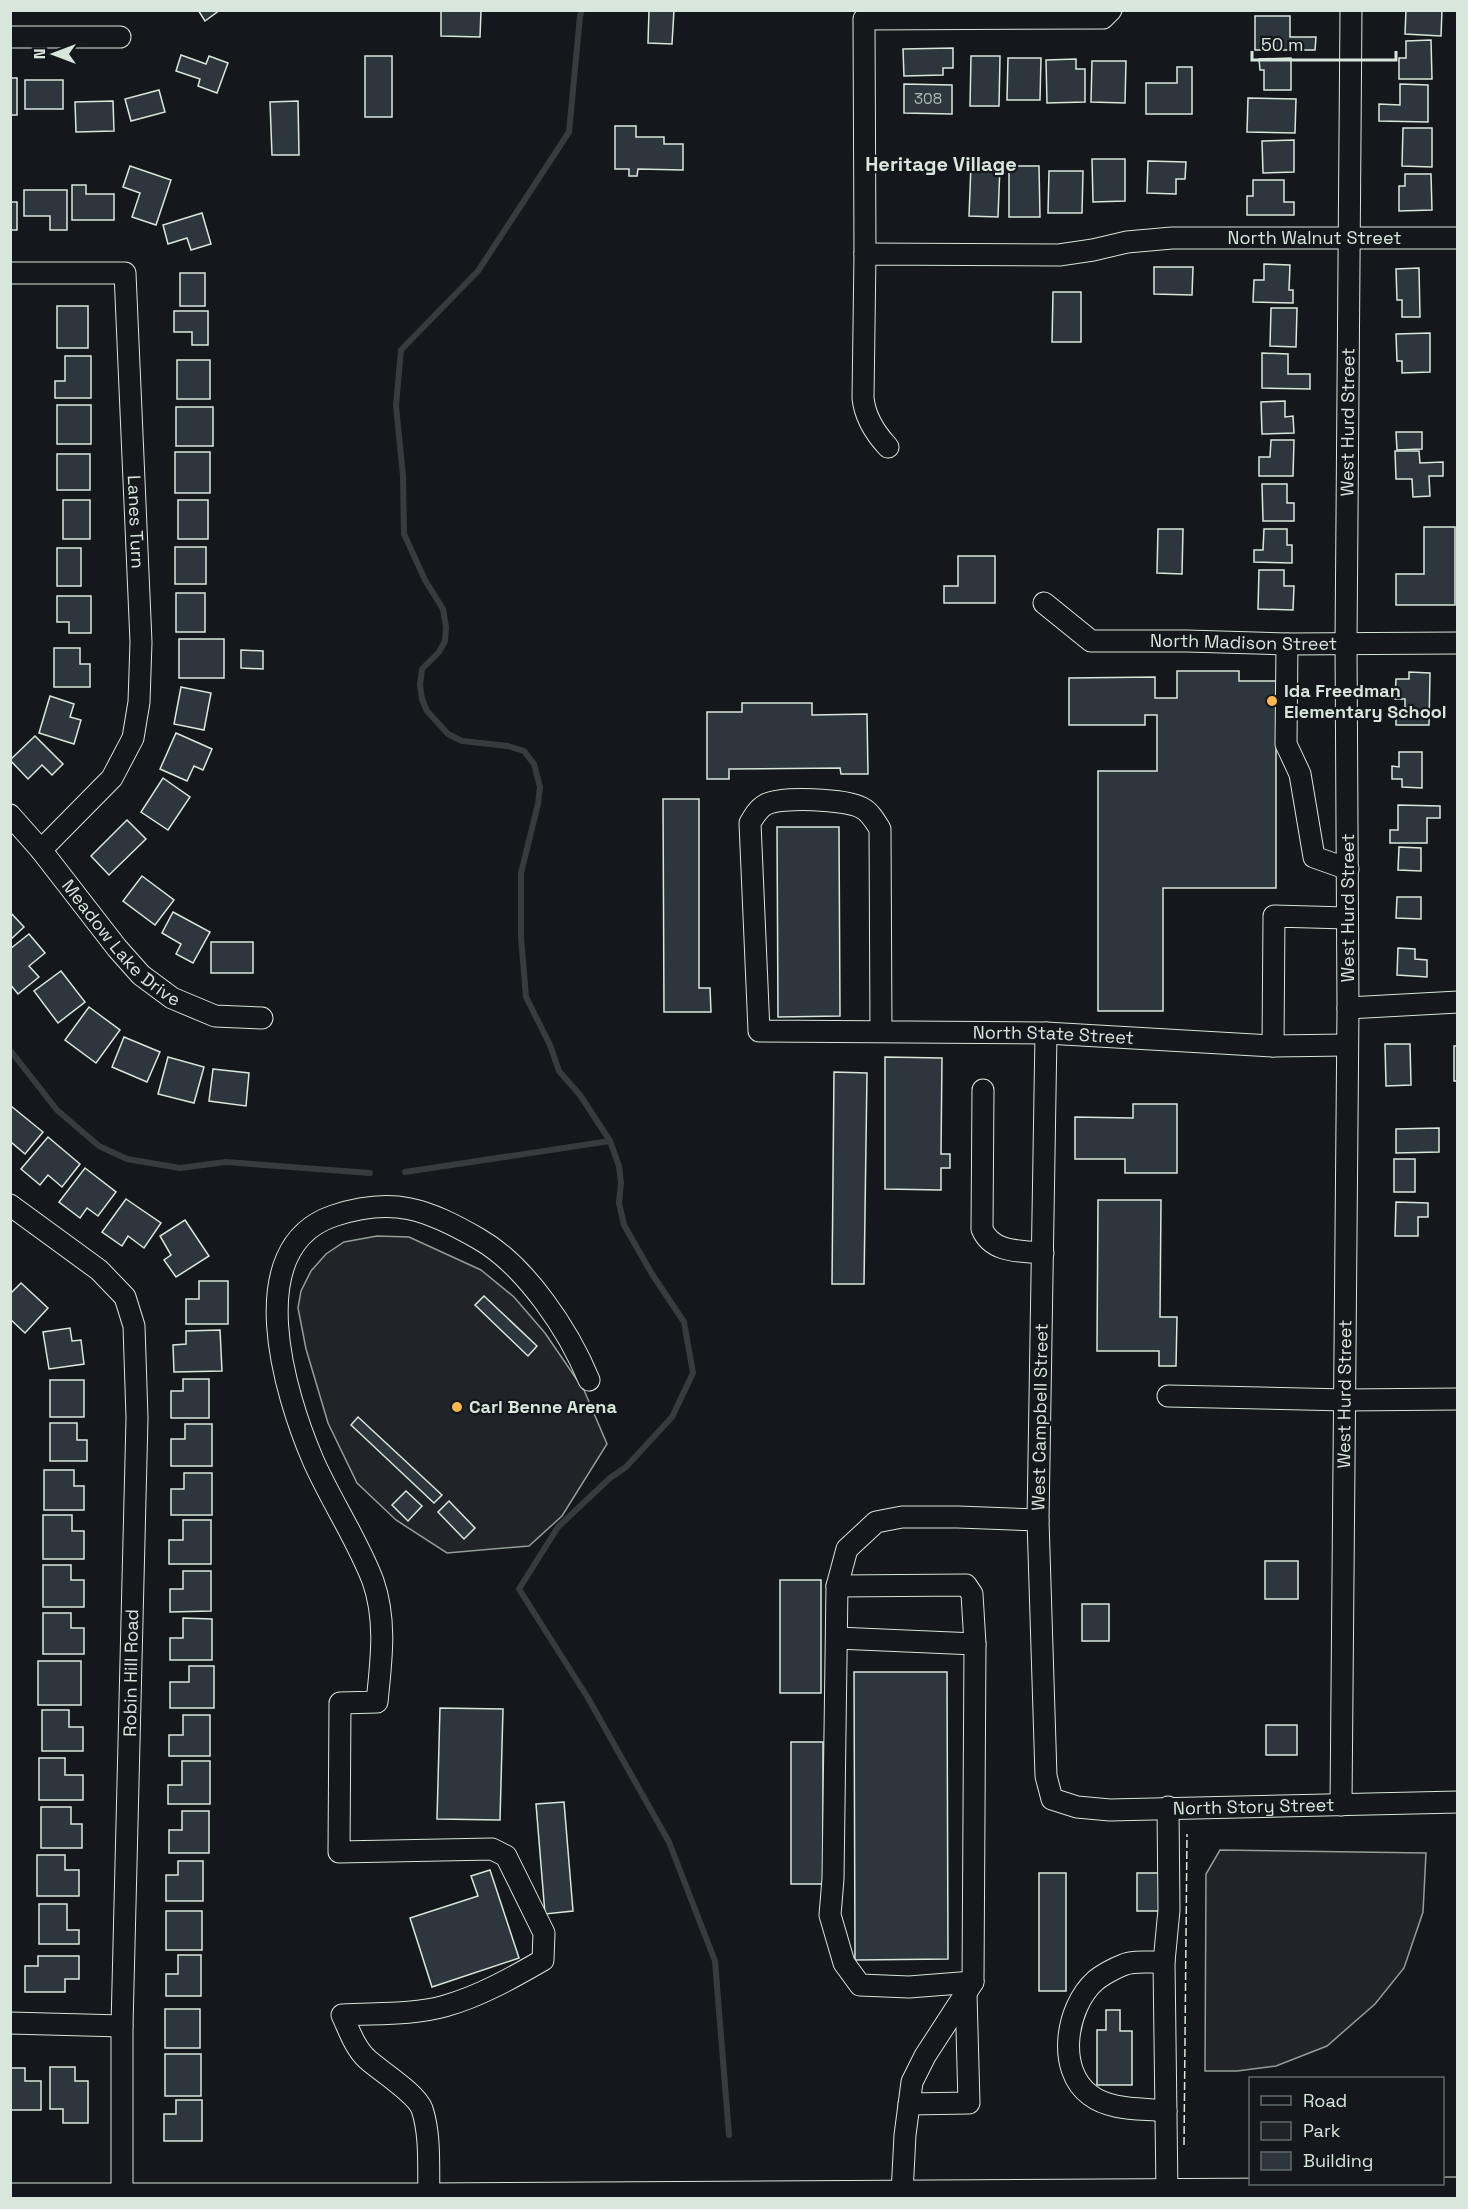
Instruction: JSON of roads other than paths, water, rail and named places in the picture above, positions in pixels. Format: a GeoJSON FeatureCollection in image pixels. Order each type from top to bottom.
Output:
{"type":"FeatureCollection","features":[{"type":"Feature","properties":{"kind":"main road"},"geometry":{"type":"LineString","coordinates":[[10,2197],[1069,2196],[1458,2191]]}},
{"type":"Feature","properties":{"kind":"street"},"geometry":{"type":"LineString","coordinates":[[888,447],[872,426],[864,407],[863,398],[864,19],[1082,14],[1103,18],[1112,10]]}},
{"type":"Feature","properties":{"kind":"street","name":"West Hurd Street"},"geometry":{"type":"LineString","coordinates":[[1341,1805],[1346,1400],[1348,869],[1346,644],[1351,10]]}},
{"type":"Feature","properties":{"kind":"street"},"geometry":{"type":"LineString","coordinates":[[10,37],[120,37]]}},
{"type":"Feature","properties":{"kind":"street","name":"North Walnut Street"},"geometry":{"type":"LineString","coordinates":[[865,254],[1059,255],[1127,242],[1172,238],[1458,238]]}},
{"type":"Feature","properties":{"kind":"street","name":"Lanes Turn"},"geometry":{"type":"LineString","coordinates":[[10,273],[124,273],[141,642],[139,702],[132,738],[112,778],[41,850]]}},
{"type":"Feature","properties":{"kind":"street","name":"North Madison Street"},"geometry":{"type":"LineString","coordinates":[[1044,603],[1091,641],[1287,644],[1458,643]]}},
{"type":"Feature","properties":{"kind":"street"},"geometry":{"type":"LineString","coordinates":[[1287,644],[1286,744],[1300,774],[1314,857],[1348,869]]}},
{"type":"Feature","properties":{"kind":"street","name":"North State Street"},"geometry":{"type":"LineString","coordinates":[[881,1032],[879,829],[863,808],[847,802],[782,800],[766,804],[750,822],[759,1031],[881,1032],[1046,1033],[1273,1046],[1347,1045]]}},
{"type":"Feature","properties":{"kind":"street","name":"Meadow Lake Drive"},"geometry":{"type":"LineString","coordinates":[[10,815],[41,850],[117,948],[141,975],[172,998],[215,1016],[262,1018]]}},
{"type":"Feature","properties":{"kind":"street"},"geometry":{"type":"LineString","coordinates":[[1273,1046],[1274,916],[1347,918]]}},
{"type":"Feature","properties":{"kind":"street"},"geometry":{"type":"LineString","coordinates":[[1348,1008],[1458,1002]]}},
{"type":"Feature","properties":{"kind":"street","name":"West Campbell Street"},"geometry":{"type":"LineString","coordinates":[[1046,1033],[1038,1520],[1046,1776],[1052,1799]]}},
{"type":"Feature","properties":{"kind":"street"},"geometry":{"type":"LineString","coordinates":[[983,1090],[982,1229],[987,1240],[1004,1249],[1043,1253]]}},
{"type":"Feature","properties":{"kind":"street","name":"Robin Hill Road"},"geometry":{"type":"LineString","coordinates":[[10,1205],[99,1270],[126,1297],[134,1326],[137,1418],[122,2026],[122,2197]]}},
{"type":"Feature","properties":{"kind":"street"},"geometry":{"type":"LineString","coordinates":[[429,2197],[428,2147],[421,2107],[395,2081],[366,2058],[352,2037],[342,2015],[403,2012],[444,2006],[498,1986],[543,1960],[544,1933],[506,1856],[492,1849],[339,1851],[340,1703],[377,1702],[382,1642],[381,1611],[373,1581],[313,1460],[292,1405],[277,1321],[278,1296],[284,1267],[295,1245],[309,1229],[328,1218],[354,1209],[377,1205],[428,1213],[486,1243],[507,1261],[531,1286],[569,1337],[589,1380]]}},
{"type":"Feature","properties":{"kind":"street"},"geometry":{"type":"LineString","coordinates":[[1168,1396],[1346,1400],[1458,1399]]}},
{"type":"Feature","properties":{"kind":"street"},"geometry":{"type":"LineString","coordinates":[[970,1987],[860,1985],[844,1963],[830,1915],[833,1879],[837,1586],[847,1549],[876,1522],[902,1517],[1038,1520]]}},
{"type":"Feature","properties":{"kind":"street"},"geometry":{"type":"LineString","coordinates":[[837,1586],[966,1585],[972,1594],[975,1644],[969,2103],[909,2104]]}},
{"type":"Feature","properties":{"kind":"street"},"geometry":{"type":"LineString","coordinates":[[837,1638],[975,1644]]}},
{"type":"Feature","properties":{"kind":"street","name":"North Story Street"},"geometry":{"type":"LineString","coordinates":[[1052,1799],[1077,1808],[1110,1810],[1458,1802]]}},
{"type":"Feature","properties":{"kind":"street"},"geometry":{"type":"LineString","coordinates":[[1167,2193],[1164,1962],[1168,1910],[1168,1808]]}},
{"type":"Feature","properties":{"kind":"street"},"geometry":{"type":"LineString","coordinates":[[1164,1962],[1125,1964],[1095,1981],[1078,2005],[1069,2036],[1070,2065],[1077,2083],[1091,2096],[1114,2106],[1166,2111]]}},
{"type":"Feature","properties":{"kind":"street"},"geometry":{"type":"LineString","coordinates":[[906,2195],[905,2135],[912,2082],[925,2056],[970,1987]]}},
{"type":"Feature","properties":{"kind":"street"},"geometry":{"type":"LineString","coordinates":[[10,2023],[122,2026]]}},
{"type":"Feature","properties":{"kind":"waterway"},"geometry":{"type":"LineString","coordinates":[[582,10],[569,132],[478,271],[401,350],[396,406],[403,476],[404,534],[425,580],[443,609],[446,627],[445,641],[439,652],[422,669],[420,685],[427,711],[448,734],[462,741],[508,746],[524,751],[534,764],[540,787],[538,804],[521,873],[521,937],[526,997],[550,1045],[559,1071],[580,1095],[610,1141],[619,1166],[621,1183],[619,1203],[624,1225],[652,1274],[684,1322],[693,1373],[672,1417],[626,1467],[610,1478],[558,1527],[519,1589],[588,1698],[669,1842],[715,1961],[729,2135]]}},
{"type":"Feature","properties":{"kind":"waterway"},"geometry":{"type":"LineString","coordinates":[[10,1050],[57,1110],[99,1146],[127,1159],[180,1168],[226,1162],[370,1173]]}},
{"type":"Feature","properties":{"kind":"waterway"},"geometry":{"type":"LineString","coordinates":[[405,1172],[610,1141]]}},
{"type":"Feature","properties":{"kind":"place","name":"Ida Freedman Elementary School"},"geometry":{"type":"Point","coordinates":[1272,701]}},
{"type":"Feature","properties":{"kind":"place","name":"Carl Benne Arena"},"geometry":{"type":"Point","coordinates":[457,1407]}},
{"type":"Feature","properties":{"kind":"district","name":"Heritage Village"},"geometry":{"type":"Point","coordinates":[941,164]}}]}
